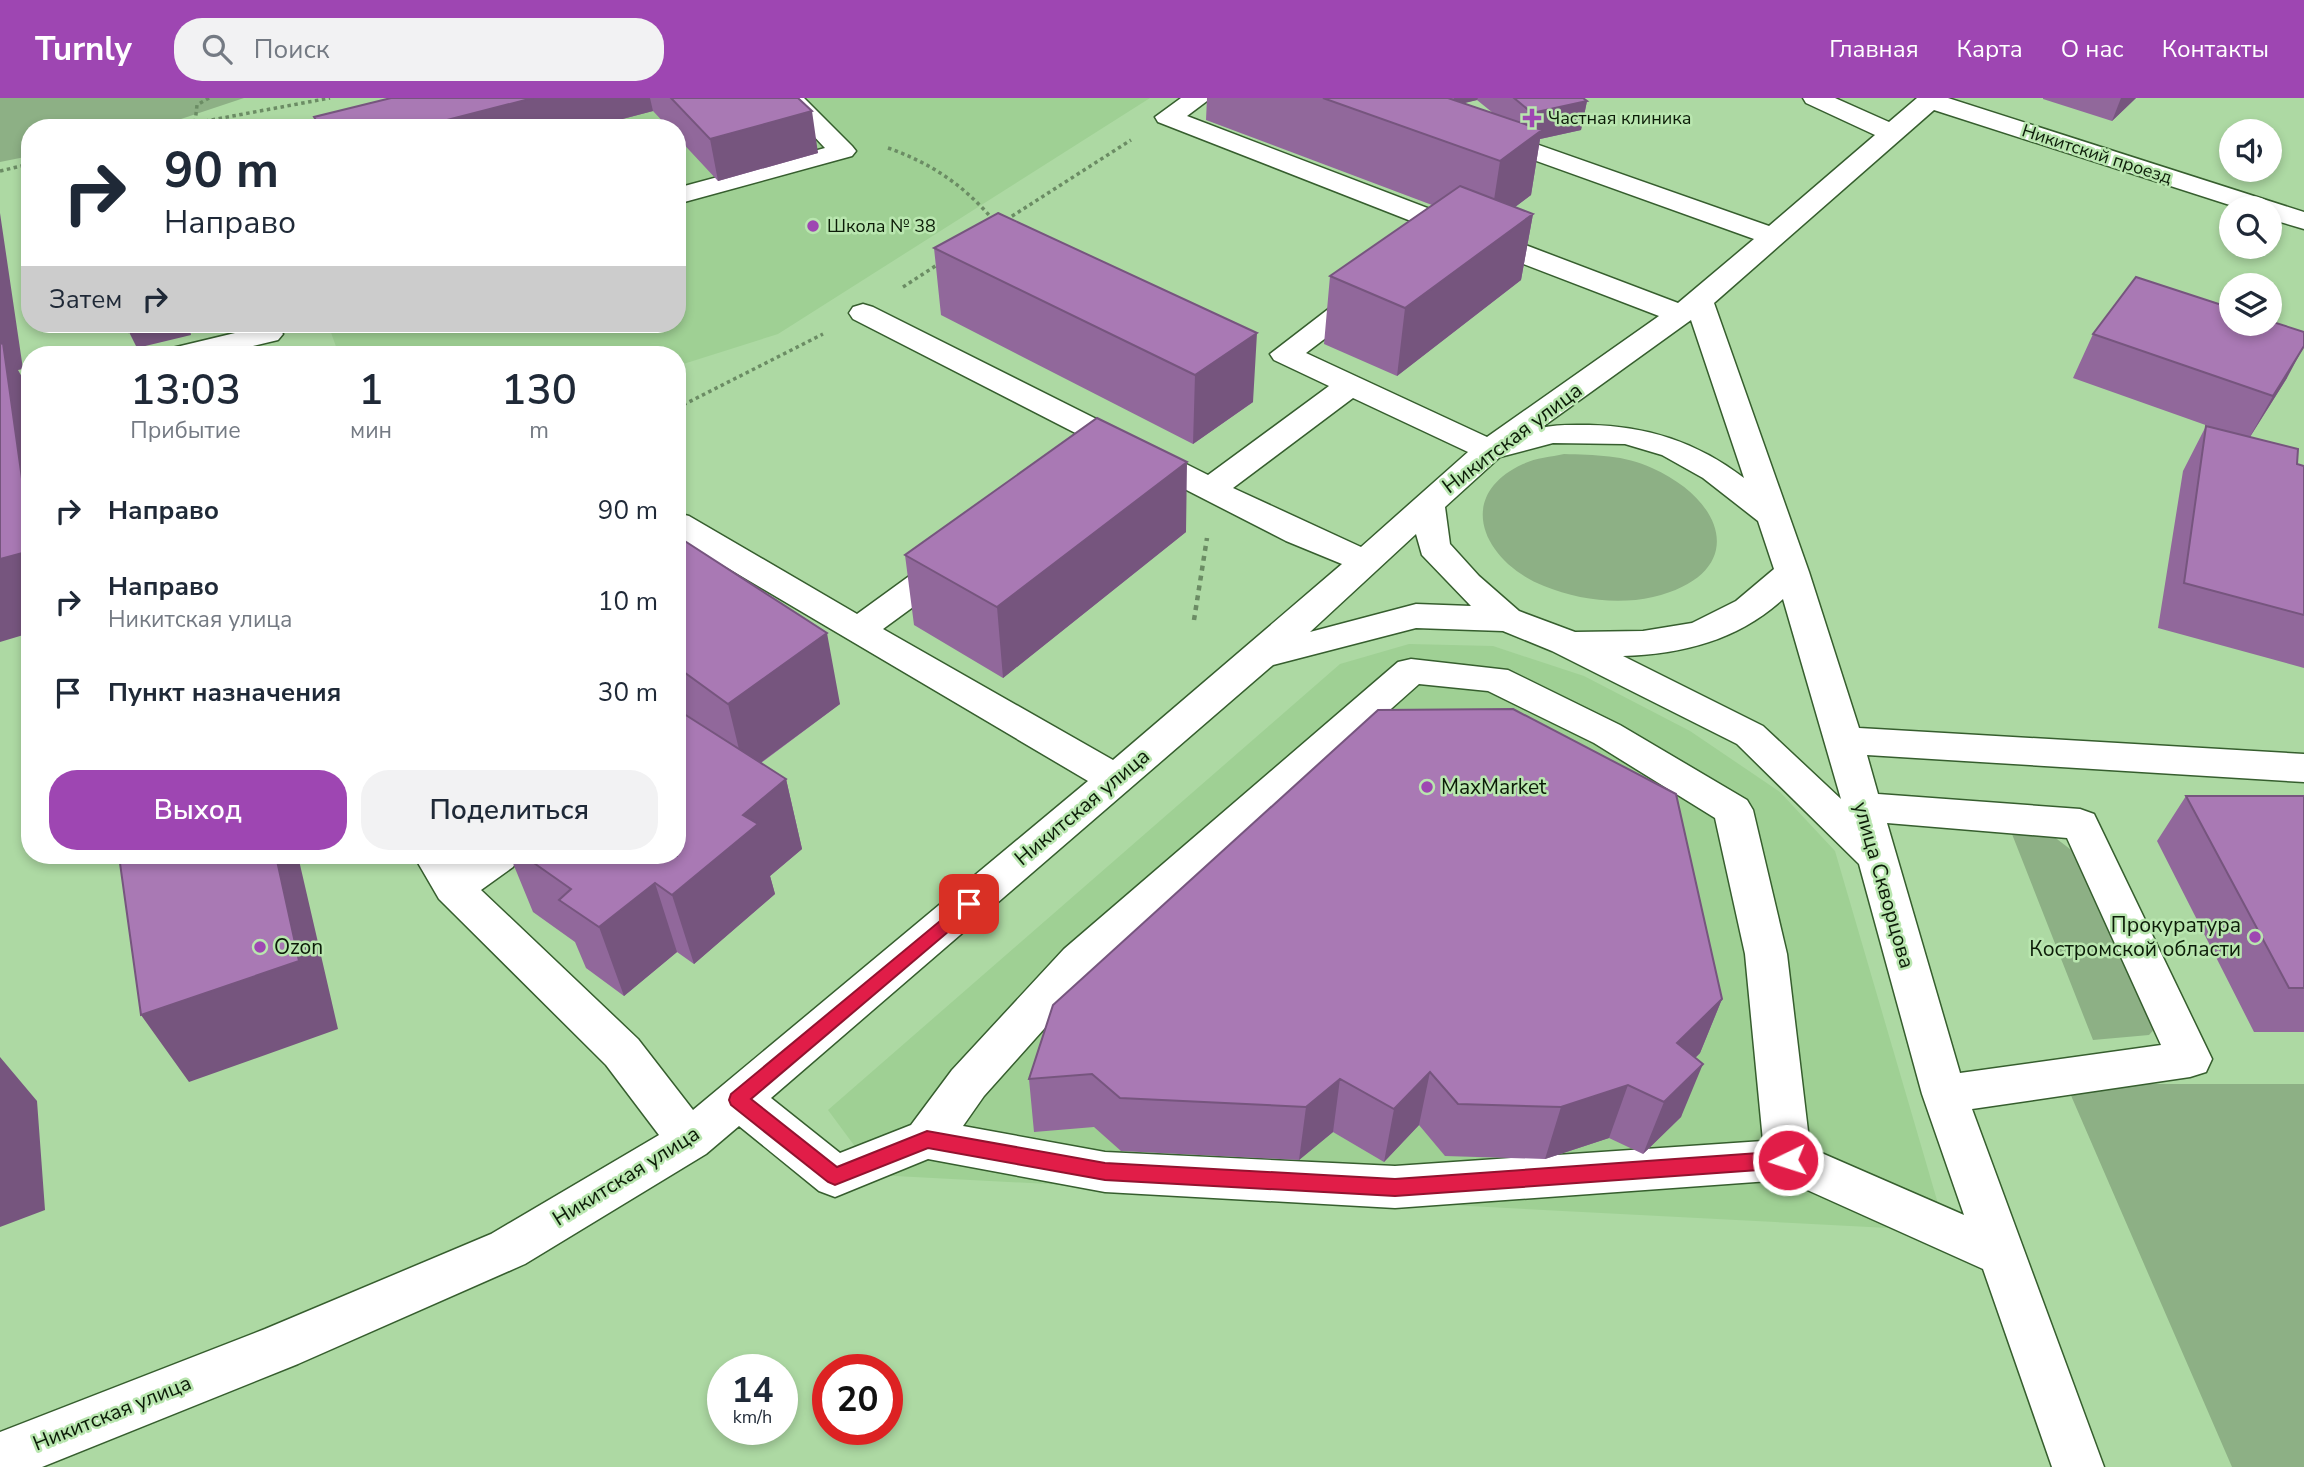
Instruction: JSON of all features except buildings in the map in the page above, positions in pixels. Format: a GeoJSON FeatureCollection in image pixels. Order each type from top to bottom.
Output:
{"type":"FeatureCollection","features":[{"type":"Feature","properties":{"kind":"street"},"geometry":{"type":"LineString","coordinates":[[686,194],[843,151],[790,98]]}},
{"type":"Feature","properties":{"kind":"street"},"geometry":{"type":"LineString","coordinates":[[1167,117],[1199,98]]}},
{"type":"Feature","properties":{"kind":"street"},"geometry":{"type":"LineString","coordinates":[[1815,98],[1892,133]]}},
{"type":"Feature","properties":{"kind":"street","name":"Никитская улица"},"geometry":{"type":"LineString","coordinates":[[0,1458],[280,1347],[508,1249],[690,1140],[1261,656],[1489,450],[1690,307],[1931,99]]}},
{"type":"Feature","properties":{"kind":"street","name":"Никитский проезд"},"geometry":{"type":"LineString","coordinates":[[1931,99],[2227,196]]}},
{"type":"Feature","properties":{"kind":"street"},"geometry":{"type":"LineString","coordinates":[[1167,117],[1454,228],[1690,307]]}},
{"type":"Feature","properties":{"kind":"street"},"geometry":{"type":"LineString","coordinates":[[1461,126],[1772,236]]}},
{"type":"Feature","properties":{"kind":"street","name":"Никитский проезд"},"geometry":{"type":"LineString","coordinates":[[2282,214],[2304,221]]}},
{"type":"Feature","properties":{"kind":"street"},"geometry":{"type":"LineString","coordinates":[[1422,252],[1454,228]]}},
{"type":"Feature","properties":{"kind":"street"},"geometry":{"type":"LineString","coordinates":[[1391,276],[1272,349],[1489,450],[1553,434],[1626,435],[1673,448],[1714,471],[1771,515]]}},
{"type":"Feature","properties":{"kind":"street","name":"улица Скворцова"},"geometry":{"type":"LineString","coordinates":[[1690,307],[1792,572],[1944,1094],[2078,1467]]}},
{"type":"Feature","properties":{"kind":"street"},"geometry":{"type":"LineString","coordinates":[[863,313],[1298,533],[1364,561]]}},
{"type":"Feature","properties":{"kind":"street"},"geometry":{"type":"LineString","coordinates":[[226,346],[269,338]]}},
{"type":"Feature","properties":{"kind":"street"},"geometry":{"type":"LineString","coordinates":[[1210,489],[1352,384]]}},
{"type":"Feature","properties":{"kind":"street"},"geometry":{"type":"LineString","coordinates":[[1087,465],[1120,442]]}},
{"type":"Feature","properties":{"kind":"street"},"geometry":{"type":"LineString","coordinates":[[1427,504],[1434,547],[1467,584],[1507,619]]}},
{"type":"Feature","properties":{"kind":"street"},"geometry":{"type":"LineString","coordinates":[[686,528],[1115,779]]}},
{"type":"Feature","properties":{"kind":"street"},"geometry":{"type":"LineString","coordinates":[[858,630],[978,544]]}},
{"type":"Feature","properties":{"kind":"street"},"geometry":{"type":"LineString","coordinates":[[1565,642],[1631,646],[1698,635],[1742,614],[1792,572]]}},
{"type":"Feature","properties":{"kind":"street"},"geometry":{"type":"LineString","coordinates":[[1261,656],[1416,615],[1507,619],[1565,642],[1750,735],[1874,854]]}},
{"type":"Feature","properties":{"kind":"street"},"geometry":{"type":"LineString","coordinates":[[738,1100],[835,1176],[927,1139],[968,1083],[1079,961],[1411,671],[1495,680],[1607,734],[1733,810],[1766,954],[1788,1160]]}},
{"type":"Feature","properties":{"kind":"street"},"geometry":{"type":"LineString","coordinates":[[1843,740],[2304,768]]}},
{"type":"Feature","properties":{"kind":"street"},"geometry":{"type":"LineString","coordinates":[[1862,807],[2080,824],[2190,1059],[1944,1094]]}},
{"type":"Feature","properties":{"kind":"street"},"geometry":{"type":"LineString","coordinates":[[471,864],[443,872],[622,1052],[690,1140]]}},
{"type":"Feature","properties":{"kind":"street"},"geometry":{"type":"LineString","coordinates":[[927,1139],[1105,1172],[1395,1187],[1788,1160],[2000,1254]]}},
{"type":"Feature","properties":{"kind":"path"},"geometry":{"type":"LineString","coordinates":[[195,119],[197,105],[209,98]]}},
{"type":"Feature","properties":{"kind":"path"},"geometry":{"type":"LineString","coordinates":[[217,119],[330,98]]}},
{"type":"Feature","properties":{"kind":"path"},"geometry":{"type":"LineString","coordinates":[[883,146],[909,154],[963,185],[997,225],[1167,117]]}},
{"type":"Feature","properties":{"kind":"path"},"geometry":{"type":"LineString","coordinates":[[0,171],[21,166]]}},
{"type":"Feature","properties":{"kind":"path"},"geometry":{"type":"LineString","coordinates":[[686,403],[863,313],[941,262]]}},
{"type":"Feature","properties":{"kind":"path"},"geometry":{"type":"LineString","coordinates":[[1194,620],[1210,518],[1210,489]]}},
{"type":"Feature","properties":{"kind":"shaded area"},"geometry":{"type":"Polygon","coordinates":[[[0,98],[244,98],[181,119],[21,119],[21,158],[0,162],[0,98]]]}},
{"type":"Feature","properties":{"kind":"shaded area","name":"Школа № 38"},"geometry":{"type":"Polygon","coordinates":[[[466,98],[1150,98],[778,334],[686,363],[686,346],[336,346],[331,333],[686,333],[686,119],[389,119],[466,98]]]}},
{"type":"Feature","properties":{"kind":"shaded area"},"geometry":{"type":"Polygon","coordinates":[[[1564,454],[1631,460],[1678,482],[1698,499],[1711,518],[1717,537],[1714,555],[1704,572],[1683,586],[1653,597],[1612,601],[1557,591],[1523,576],[1506,562],[1493,546],[1485,529],[1483,511],[1488,494],[1501,478],[1523,464],[1564,454]]]}},
{"type":"Feature","properties":{"kind":"shaded area"},"geometry":{"type":"Polygon","coordinates":[[[1409,644],[1493,646],[1584,676],[1690,731],[1780,792],[1835,851],[1946,1231],[876,1175],[828,1110],[1340,664],[1409,644]]]}},
{"type":"Feature","properties":{"kind":"shaded area"},"geometry":{"type":"Polygon","coordinates":[[[2010,829],[2053,836],[2083,859],[2158,1025],[2149,1035],[2093,1040],[2010,829]]]}},
{"type":"Feature","properties":{"kind":"shaded area"},"geometry":{"type":"Polygon","coordinates":[[[2066,1084],[2304,1084],[2304,1467],[2232,1467],[2066,1084]]]}},
{"type":"Feature","properties":{"kind":"place","name":"Частная клиника"},"geometry":{"type":"Point","coordinates":[1532,118]}},
{"type":"Feature","properties":{"kind":"place","name":"Школа № 38"},"geometry":{"type":"Point","coordinates":[813,226]}},
{"type":"Feature","properties":{"kind":"place","name":"MaxMarket"},"geometry":{"type":"Point","coordinates":[1427,787]}},
{"type":"Feature","properties":{"kind":"place","name":"Прокуратура Костромской области"},"geometry":{"type":"Point","coordinates":[2255,937]}},
{"type":"Feature","properties":{"kind":"place","name":"Ozon"},"geometry":{"type":"Point","coordinates":[260,947]}},
{"type":"Feature","properties":{"kind":"route"},"geometry":{"type":"LineString","coordinates":[[969,904],[738,1100],[835,1176],[927,1139],[1105,1172],[1395,1187],[1788,1160]]}}]}
